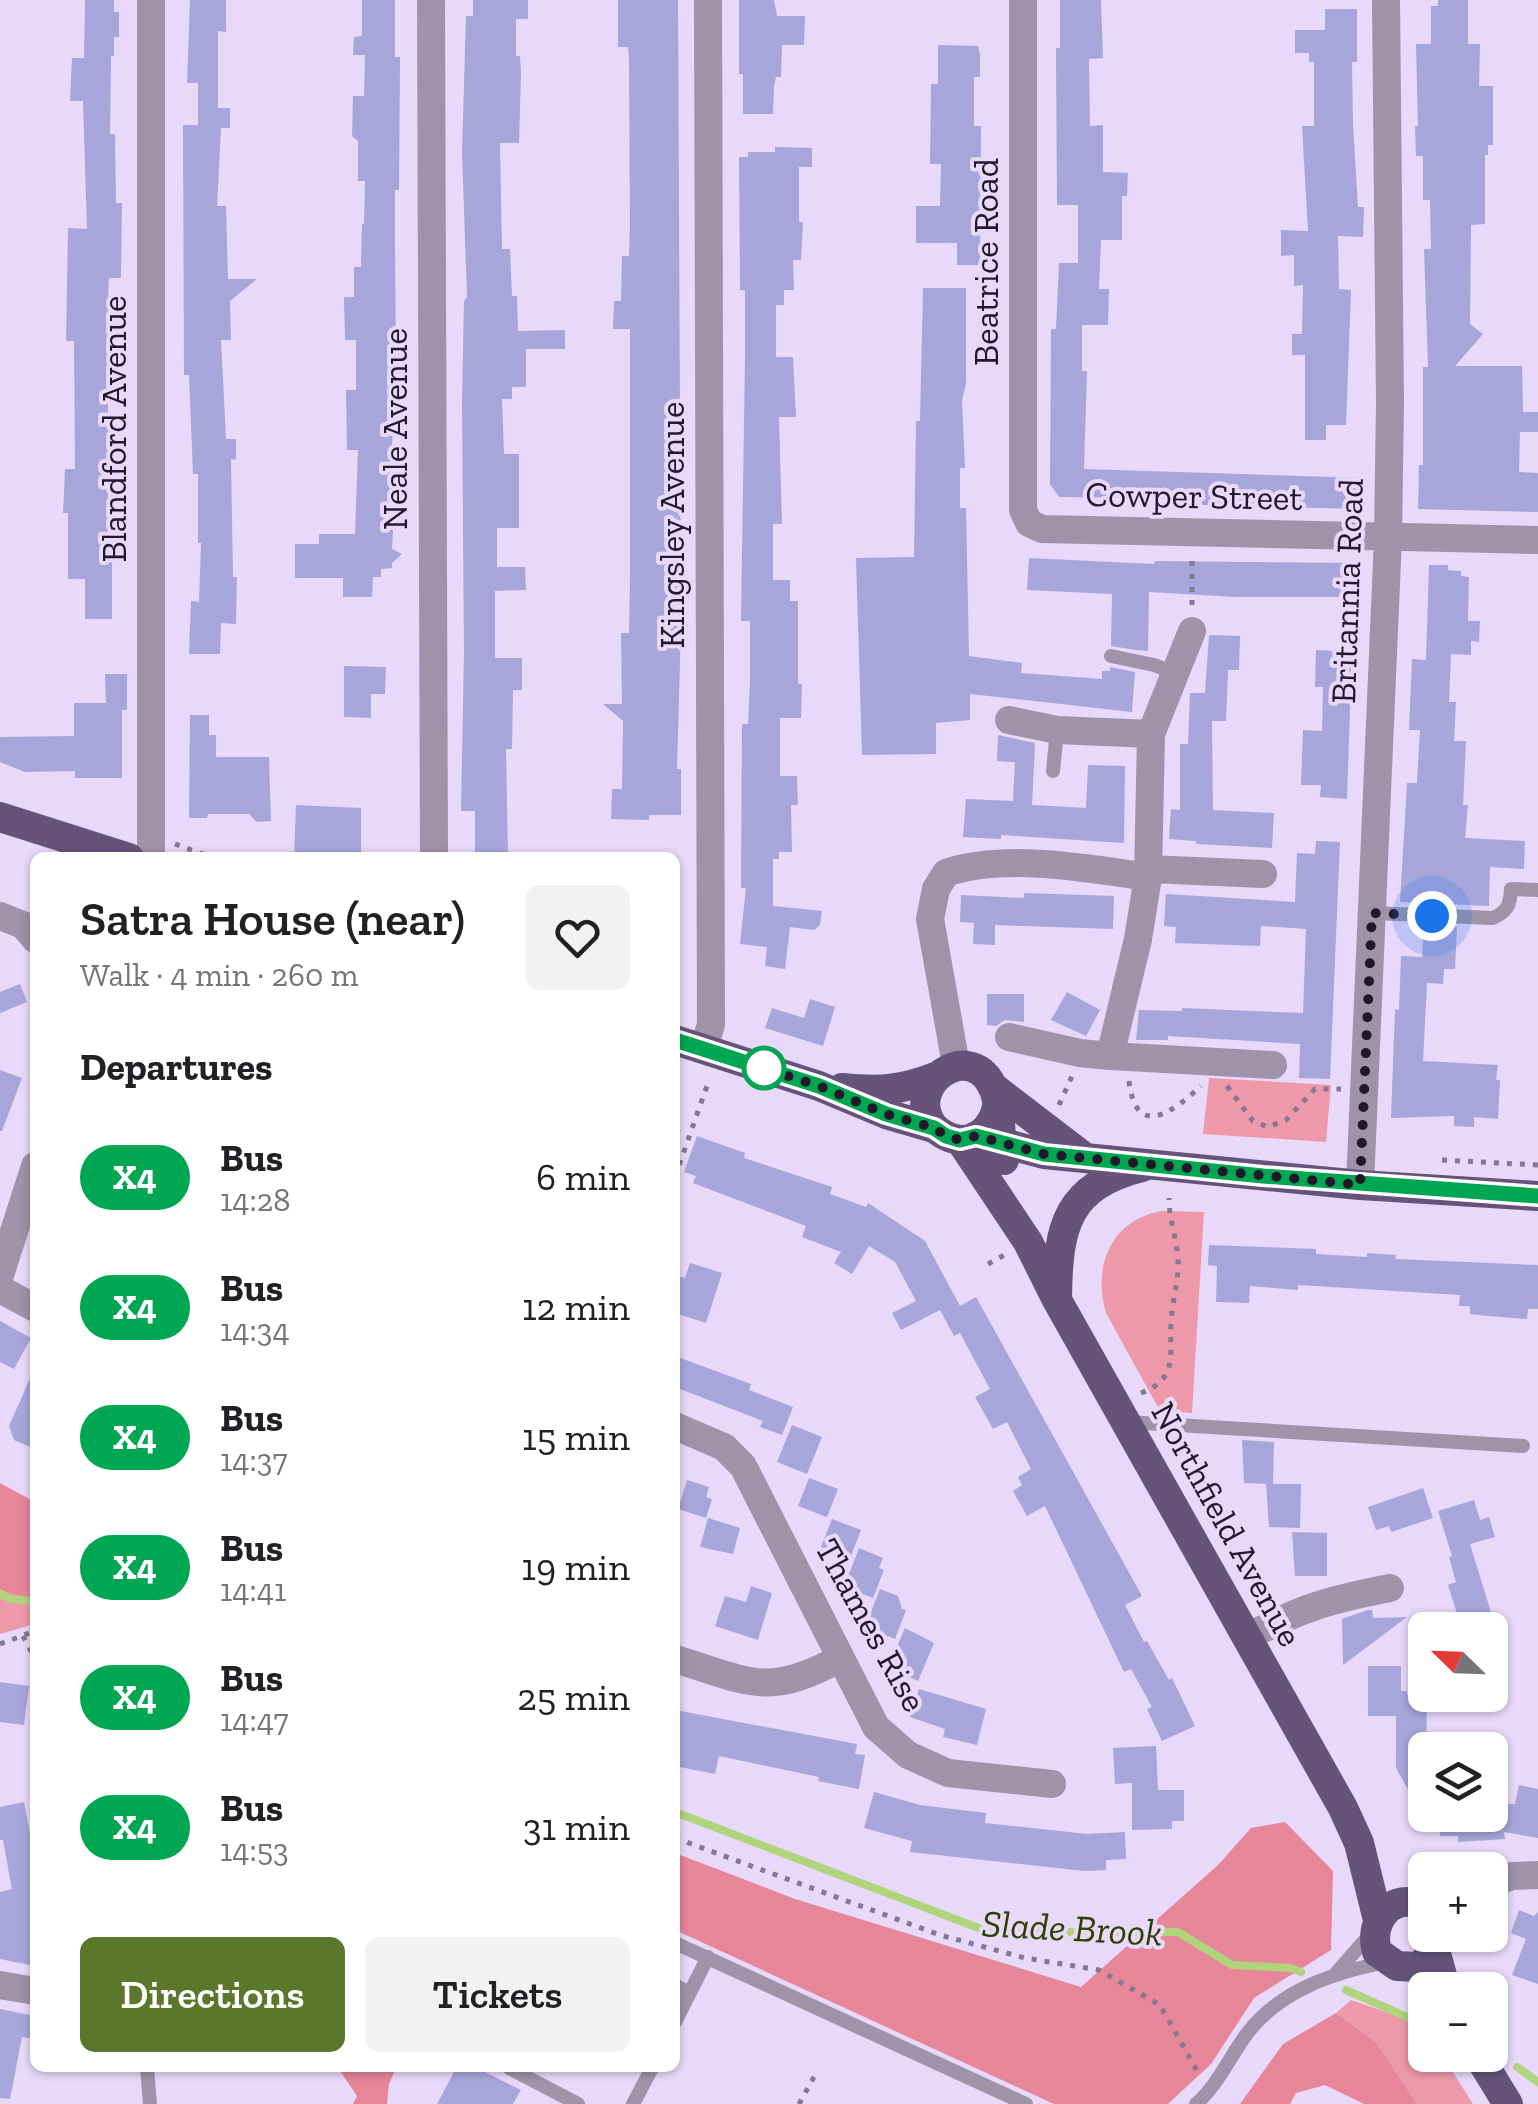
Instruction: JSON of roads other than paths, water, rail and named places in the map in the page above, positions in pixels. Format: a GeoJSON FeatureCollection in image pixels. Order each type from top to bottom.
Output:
{"type":"FeatureCollection","features":[{"type":"Feature","properties":{"kind":"main road"},"geometry":{"type":"LineString","coordinates":[[0,816],[110,852]]}},
{"type":"Feature","properties":{"kind":"main road"},"geometry":{"type":"LineString","coordinates":[[689,1044],[819,1086],[886,1114],[1044,1154],[1360,1185],[1538,1196]]}},
{"type":"Feature","properties":{"kind":"main road"},"geometry":{"type":"LineString","coordinates":[[819,1086],[891,1091],[947,1071],[980,1072],[995,1097],[1084,1157]]}},
{"type":"Feature","properties":{"kind":"main road"},"geometry":{"type":"LineString","coordinates":[[947,1071],[929,1087],[927,1115],[968,1137]]}},
{"type":"Feature","properties":{"kind":"main road","name":"Northfield Avenue"},"geometry":{"type":"LineString","coordinates":[[995,1097],[968,1137],[1018,1248],[1132,1408],[1246,1638],[1343,1808],[1394,1915],[1377,1952],[1408,1973]]}},
{"type":"Feature","properties":{"kind":"main road"},"geometry":{"type":"LineString","coordinates":[[1057,1300],[1061,1245],[1080,1198],[1094,1184],[1115,1174],[1154,1164]]}},
{"type":"Feature","properties":{"kind":"main road"},"geometry":{"type":"LineString","coordinates":[[1410,1972],[1430,1952]]}},
{"type":"Feature","properties":{"kind":"main road"},"geometry":{"type":"LineString","coordinates":[[1488,2072],[1508,2104]]}},
{"type":"Feature","properties":{"kind":"street","name":"Blandford Avenue"},"geometry":{"type":"LineString","coordinates":[[151,0],[158,849]]}},
{"type":"Feature","properties":{"kind":"street","name":"Neale Avenue"},"geometry":{"type":"LineString","coordinates":[[432,0],[434,852]]}},
{"type":"Feature","properties":{"kind":"street","name":"Kingsley Avenue"},"geometry":{"type":"LineString","coordinates":[[689,1044],[711,1024],[708,0]]}},
{"type":"Feature","properties":{"kind":"street","name":"Beatrice Road"},"geometry":{"type":"LineString","coordinates":[[1023,0],[1024,510],[1029,524]]}},
{"type":"Feature","properties":{"kind":"street","name":"Britannia Road"},"geometry":{"type":"LineString","coordinates":[[1360,1185],[1388,538],[1386,0]]}},
{"type":"Feature","properties":{"kind":"street","name":"Cowper Street"},"geometry":{"type":"LineString","coordinates":[[1029,524],[1042,530],[1538,540]]}},
{"type":"Feature","properties":{"kind":"street"},"geometry":{"type":"LineString","coordinates":[[1120,1057],[1148,873],[1151,734],[1192,631]]}},
{"type":"Feature","properties":{"kind":"street"},"geometry":{"type":"LineString","coordinates":[[1009,720],[1057,730],[1151,734]]}},
{"type":"Feature","properties":{"kind":"street"},"geometry":{"type":"LineString","coordinates":[[947,1071],[930,918],[936,888],[946,873],[966,866],[1017,865],[1148,873],[1263,874]]}},
{"type":"Feature","properties":{"kind":"street"},"geometry":{"type":"LineString","coordinates":[[0,916],[22,925],[30,934]]}},
{"type":"Feature","properties":{"kind":"street"},"geometry":{"type":"LineString","coordinates":[[1010,1037],[1080,1053],[1272,1064]]}},
{"type":"Feature","properties":{"kind":"street"},"geometry":{"type":"LineString","coordinates":[[0,1275],[30,1182]]}},
{"type":"Feature","properties":{"kind":"street"},"geometry":{"type":"LineString","coordinates":[[0,1289],[30,1305]]}},
{"type":"Feature","properties":{"kind":"street","name":"Thames Rise"},"geometry":{"type":"LineString","coordinates":[[680,1428],[724,1447],[743,1466],[876,1727],[908,1755],[948,1773],[1052,1784]]}},
{"type":"Feature","properties":{"kind":"street"},"geometry":{"type":"LineString","coordinates":[[1246,1638],[1286,1614],[1327,1600],[1390,1588]]}},
{"type":"Feature","properties":{"kind":"street"},"geometry":{"type":"LineString","coordinates":[[680,1660],[772,1684],[808,1675],[841,1658]]}},
{"type":"Feature","properties":{"kind":"street"},"geometry":{"type":"LineString","coordinates":[[1508,1877],[1538,1875]]}},
{"type":"Feature","properties":{"kind":"street"},"geometry":{"type":"LineString","coordinates":[[0,1985],[30,1990]]}},
{"type":"Feature","properties":{"kind":"lane"},"geometry":{"type":"LineString","coordinates":[[1112,656],[1154,664],[1175,673]]}},
{"type":"Feature","properties":{"kind":"lane"},"geometry":{"type":"LineString","coordinates":[[1053,771],[1057,730]]}},
{"type":"Feature","properties":{"kind":"lane"},"geometry":{"type":"LineString","coordinates":[[1372,913],[1493,918],[1510,904],[1511,888],[1538,890]]}},
{"type":"Feature","properties":{"kind":"lane"},"geometry":{"type":"LineString","coordinates":[[1132,1408],[1523,1446]]}},
{"type":"Feature","properties":{"kind":"lane"},"geometry":{"type":"LineString","coordinates":[[1196,2104],[1209,2093],[1261,2017],[1300,1990],[1336,1972],[1394,1915]]}},
{"type":"Feature","properties":{"kind":"lane"},"geometry":{"type":"LineString","coordinates":[[680,1945],[1026,2104]]}},
{"type":"Feature","properties":{"kind":"lane"},"geometry":{"type":"LineString","coordinates":[[680,2012],[708,1957]]}},
{"type":"Feature","properties":{"kind":"lane"},"geometry":{"type":"LineString","coordinates":[[1336,1972],[1408,1973]]}},
{"type":"Feature","properties":{"kind":"lane"},"geometry":{"type":"LineString","coordinates":[[680,1988],[690,1993]]}},
{"type":"Feature","properties":{"kind":"lane"},"geometry":{"type":"LineString","coordinates":[[147,2072],[150,2104]]}},
{"type":"Feature","properties":{"kind":"lane"},"geometry":{"type":"LineString","coordinates":[[516,2072],[578,2104]]}},
{"type":"Feature","properties":{"kind":"lane"},"geometry":{"type":"LineString","coordinates":[[633,2104],[650,2072]]}},
{"type":"Feature","properties":{"kind":"waterway","name":"Slade Brook"},"geometry":{"type":"LineString","coordinates":[[0,1593],[9,1599],[30,1601]]}},
{"type":"Feature","properties":{"kind":"waterway","name":"Slade Brook"},"geometry":{"type":"LineString","coordinates":[[680,1814],[989,1932],[1178,1932],[1232,1965],[1301,1972]]}},
{"type":"Feature","properties":{"kind":"waterway","name":"Slade Brook"},"geometry":{"type":"LineString","coordinates":[[1346,1990],[1408,2018]]}},
{"type":"Feature","properties":{"kind":"waterway","name":"Slade Brook"},"geometry":{"type":"LineString","coordinates":[[1517,2067],[1538,2082]]}}]}
